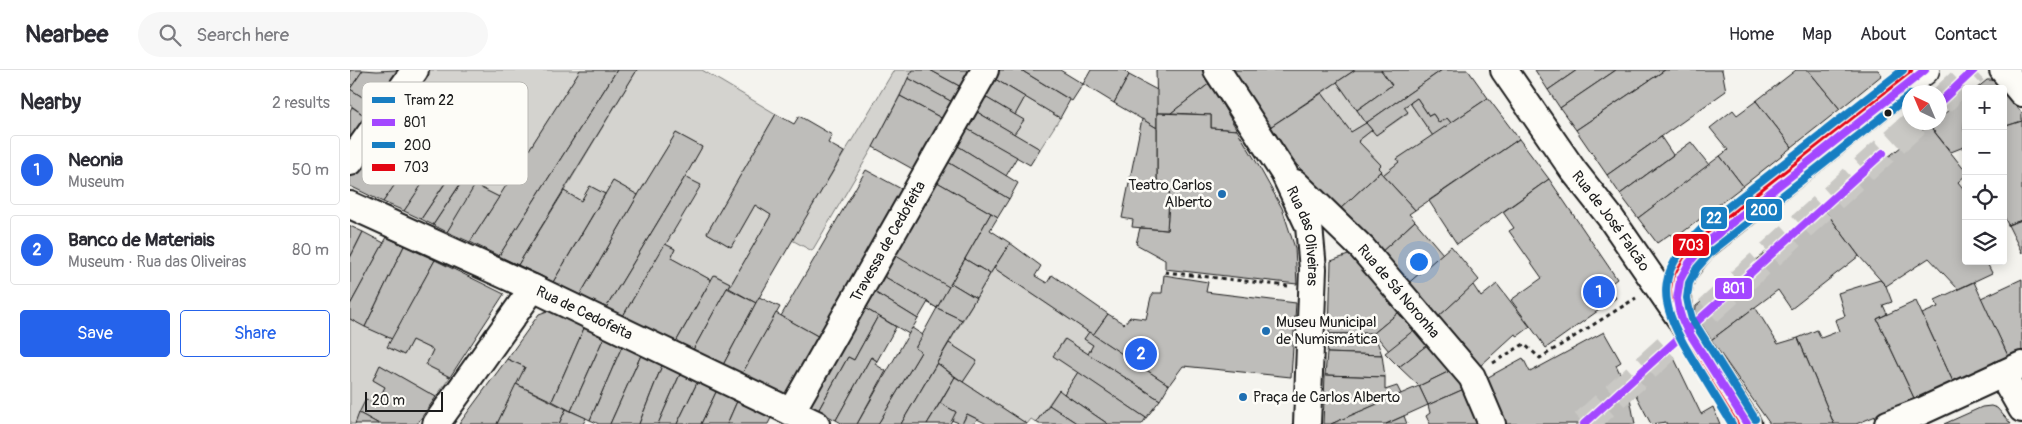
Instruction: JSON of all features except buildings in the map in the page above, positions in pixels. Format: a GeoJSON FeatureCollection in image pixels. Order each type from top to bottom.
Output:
{"type":"FeatureCollection","features":[{"type":"Feature","properties":{"kind":"street"},"geometry":{"type":"LineString","coordinates":[[407,82],[415,70]]}},
{"type":"Feature","properties":{"kind":"street","name":"Travessa de Cedofeita"},"geometry":{"type":"LineString","coordinates":[[791,412],[985,70]]}},
{"type":"Feature","properties":{"kind":"street","name":"Rua das Oliveiras"},"geometry":{"type":"LineString","coordinates":[[1218,70],[1284,173],[1309,226],[1313,269],[1306,424]]}},
{"type":"Feature","properties":{"kind":"street","name":"Rua de José Falcão"},"geometry":{"type":"LineString","coordinates":[[1504,70],[1573,170],[1610,217],[1683,323],[1746,424]]}},
{"type":"Feature","properties":{"kind":"street"},"geometry":{"type":"LineString","coordinates":[[1683,323],[1676,304],[1677,287],[1682,273],[1691,259],[1705,244],[1925,70]]}},
{"type":"Feature","properties":{"kind":"street"},"geometry":{"type":"LineString","coordinates":[[2003,70],[2022,93]]}},
{"type":"Feature","properties":{"kind":"street"},"geometry":{"type":"LineString","coordinates":[[350,162],[362,145]]}},
{"type":"Feature","properties":{"kind":"street","name":"Rua de Sá Noronha"},"geometry":{"type":"LineString","coordinates":[[1284,173],[1362,248],[1472,377],[1492,424]]}},
{"type":"Feature","properties":{"kind":"street","name":"Rua de Cedofeita"},"geometry":{"type":"LineString","coordinates":[[350,205],[533,288],[816,424]]}},
{"type":"Feature","properties":{"kind":"street"},"geometry":{"type":"LineString","coordinates":[[436,424],[533,288]]}},
{"type":"Feature","properties":{"kind":"street"},"geometry":{"type":"LineString","coordinates":[[1888,424],[1925,417],[2012,369],[2022,409]]}},
{"type":"Feature","properties":{"kind":"path"},"geometry":{"type":"LineString","coordinates":[[1164,272],[1291,286]]}},
{"type":"Feature","properties":{"kind":"path"},"geometry":{"type":"LineString","coordinates":[[1486,368],[1524,344],[1540,358],[1637,298]]}},
{"type":"Feature","properties":{"kind":"shaded area"},"geometry":{"type":"Polygon","coordinates":[[[428,70],[580,70],[528,152],[528,82],[418,82],[428,70]]]}},
{"type":"Feature","properties":{"kind":"shaded area"},"geometry":{"type":"Polygon","coordinates":[[[637,70],[702,70],[776,114],[707,233],[731,247],[755,205],[771,215],[729,288],[727,288],[730,283],[715,275],[711,280],[671,258],[675,249],[665,244],[700,185],[685,177],[702,147],[676,133],[638,195],[613,181],[605,194],[590,186],[581,201],[564,191],[637,70]]]}},
{"type":"Feature","properties":{"kind":"shaded area"},"geometry":{"type":"Polygon","coordinates":[[[894,70],[913,70],[873,147],[812,251],[792,240],[894,70]]]}},
{"type":"Feature","properties":{"kind":"shaded area"},"geometry":{"type":"Polygon","coordinates":[[[1337,82],[1366,123],[1351,132],[1322,93],[1337,82]]]}},
{"type":"Feature","properties":{"kind":"shaded area"},"geometry":{"type":"Polygon","coordinates":[[[1025,97],[1060,118],[1040,149],[1014,134],[1023,120],[1015,115],[1025,97]]]}},
{"type":"Feature","properties":{"kind":"shaded area"},"geometry":{"type":"Polygon","coordinates":[[[1410,103],[1433,136],[1397,159],[1399,162],[1383,175],[1378,168],[1381,165],[1358,141],[1372,130],[1376,135],[1408,113],[1404,107],[1410,103]]]}},
{"type":"Feature","properties":{"kind":"shaded area"},"geometry":{"type":"Polygon","coordinates":[[[475,185],[507,185],[499,197],[475,185]]]}},
{"type":"Feature","properties":{"kind":"shaded area"},"geometry":{"type":"Polygon","coordinates":[[[994,268],[1089,332],[1084,339],[1093,345],[1088,354],[1064,339],[1054,356],[1078,372],[1064,394],[1058,391],[1036,422],[1031,419],[1027,424],[963,382],[977,361],[949,343],[994,268]]]}},
{"type":"Feature","properties":{"kind":"shaded area"},"geometry":{"type":"Polygon","coordinates":[[[350,319],[392,339],[388,347],[404,355],[412,340],[433,350],[426,365],[450,377],[436,397],[380,365],[373,380],[385,387],[376,405],[366,399],[355,424],[350,424],[350,319]]]}},
{"type":"Feature","properties":{"kind":"tunnel"},"geometry":{"type":"LineString","coordinates":[[1947,95],[1974,70]]}},
{"type":"Feature","properties":{"kind":"tunnel"},"geometry":{"type":"LineString","coordinates":[[1584,424],[1907,130]]}},
{"type":"Feature","properties":{"kind":"tram line","name":"22"},"geometry":{"type":"LineString","coordinates":[[1732,424],[1678,334],[1670,315],[1667,283],[1671,269],[1679,254],[1710,221],[1903,70]]}},
{"type":"Feature","properties":{"kind":"transit line","name":"703"},"geometry":{"type":"LineString","coordinates":[[1735,424],[1675,328],[1669,312],[1668,289],[1670,277],[1681,257],[1699,236],[1909,70]]}},
{"type":"Feature","properties":{"kind":"transit line","name":"801"},"geometry":{"type":"LineString","coordinates":[[1747,424],[1683,323],[1677,299],[1680,280],[1689,263],[1705,244],[1925,70]]}},
{"type":"Feature","properties":{"kind":"transit line","name":"801"},"geometry":{"type":"LineString","coordinates":[[1947,95],[1974,70]]}},
{"type":"Feature","properties":{"kind":"transit line","name":"200"},"geometry":{"type":"LineString","coordinates":[[1755,419],[1692,319],[1687,298],[1689,283],[1697,268],[1712,251],[1902,101]]}},
{"type":"Feature","properties":{"kind":"transit line","name":"801"},"geometry":{"type":"LineString","coordinates":[[1584,424],[1883,153]]}},
{"type":"Feature","properties":{"kind":"place","name":"Teatro Carlos Alberto"},"geometry":{"type":"Point","coordinates":[1222,194]}},
{"type":"Feature","properties":{"kind":"place","name":"Neonia"},"geometry":{"type":"Point","coordinates":[1599,292]}},
{"type":"Feature","properties":{"kind":"place","name":"Museu Municipal de Numismática"},"geometry":{"type":"Point","coordinates":[1266,331]}},
{"type":"Feature","properties":{"kind":"place","name":"Banco de Materiais"},"geometry":{"type":"Point","coordinates":[1141,354]}},
{"type":"Feature","properties":{"kind":"place","name":"Praça de Carlos Alberto"},"geometry":{"type":"Point","coordinates":[1243,397]}}]}
